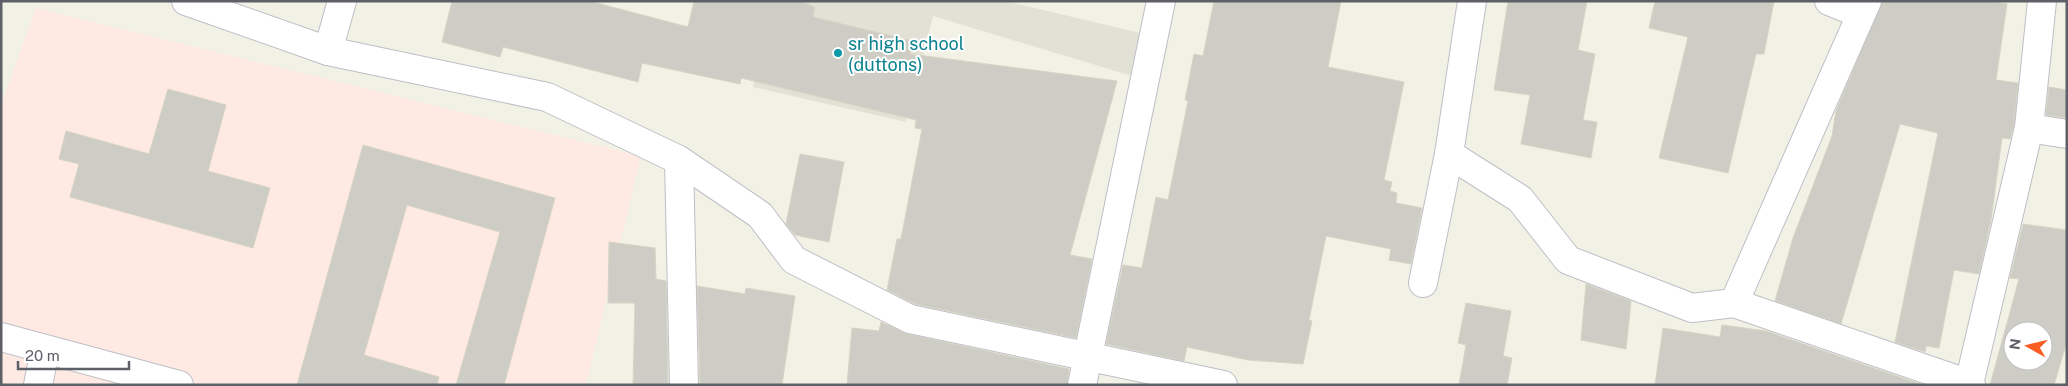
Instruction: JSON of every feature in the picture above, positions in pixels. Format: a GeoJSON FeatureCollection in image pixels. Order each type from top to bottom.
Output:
{"type":"FeatureCollection","features":[{"type":"Feature","properties":{"kind":"street"},"geometry":{"type":"LineString","coordinates":[[186,1],[328,51],[547,97],[679,160],[760,215],[794,260],[910,319],[1223,385]]}},
{"type":"Feature","properties":{"kind":"street"},"geometry":{"type":"LineString","coordinates":[[328,51],[342,1]]}},
{"type":"Feature","properties":{"kind":"street"},"geometry":{"type":"LineString","coordinates":[[1082,385],[1161,1]]}},
{"type":"Feature","properties":{"kind":"street"},"geometry":{"type":"LineString","coordinates":[[1423,283],[1449,154],[1472,1]]}},
{"type":"Feature","properties":{"kind":"street"},"geometry":{"type":"LineString","coordinates":[[1734,303],[1864,8],[1829,1]]}},
{"type":"Feature","properties":{"kind":"street"},"geometry":{"type":"LineString","coordinates":[[1449,154],[1520,198],[1568,260],[1692,308],[1734,303],[1970,384],[2029,128],[2042,1]]}},
{"type":"Feature","properties":{"kind":"street"},"geometry":{"type":"LineString","coordinates":[[2029,128],[2067,134]]}},
{"type":"Feature","properties":{"kind":"street"},"geometry":{"type":"LineString","coordinates":[[679,160],[684,385]]}},
{"type":"Feature","properties":{"kind":"street"},"geometry":{"type":"LineString","coordinates":[[1,337],[180,385]]}},
{"type":"Feature","properties":{"kind":"street"},"geometry":{"type":"LineString","coordinates":[[38,385],[45,350]]}},
{"type":"Feature","properties":{"kind":"shaded area"},"geometry":{"type":"Polygon","coordinates":[[[775,1],[1005,1],[1144,34],[1132,76],[933,16],[906,122],[753,87],[775,1]]]}},
{"type":"Feature","properties":{"kind":"shaded area"},"geometry":{"type":"Polygon","coordinates":[[[36,8],[641,156],[586,385],[1,385],[1,105],[36,8]]]}},
{"type":"Feature","properties":{"kind":"building"},"geometry":{"type":"Polygon","coordinates":[[[452,1],[589,1],[688,27],[694,1],[799,1],[815,7],[813,17],[912,41],[910,54],[1117,81],[1070,255],[1092,259],[1076,338],[915,304],[887,290],[897,239],[901,239],[922,129],[915,128],[916,120],[741,78],[740,84],[642,63],[638,82],[503,47],[500,57],[442,42],[452,1]]]}},
{"type":"Feature","properties":{"kind":"building"},"geometry":{"type":"Polygon","coordinates":[[[1214,1],[1341,1],[1328,67],[1404,82],[1384,180],[1392,182],[1390,191],[1397,193],[1396,203],[1422,208],[1411,264],[1389,260],[1391,249],[1326,236],[1309,320],[1312,321],[1303,364],[1248,360],[1187,347],[1184,361],[1106,344],[1123,265],[1142,268],[1156,197],[1168,200],[1188,101],[1185,100],[1194,54],[1203,56],[1214,1]]]}},
{"type":"Feature","properties":{"kind":"building"},"geometry":{"type":"Polygon","coordinates":[[[1508,1],[1587,1],[1578,50],[1595,54],[1583,120],[1597,122],[1591,158],[1521,144],[1530,95],[1494,90],[1508,1]]]}},
{"type":"Feature","properties":{"kind":"building"},"geometry":{"type":"Polygon","coordinates":[[[1655,1],[1774,1],[1764,54],[1756,54],[1728,173],[1659,158],[1688,37],[1649,28],[1655,1]]]}},
{"type":"Feature","properties":{"kind":"building"},"geometry":{"type":"Polygon","coordinates":[[[1882,1],[1989,1],[2007,4],[1996,80],[2018,83],[2014,125],[2010,139],[2002,138],[1991,220],[1979,274],[1954,270],[1939,348],[1926,346],[1925,352],[1895,342],[1938,133],[1900,124],[1841,324],[1775,301],[1793,238],[1832,136],[1836,111],[1882,1]]]}},
{"type":"Feature","properties":{"kind":"building"},"geometry":{"type":"Polygon","coordinates":[[[2049,87],[2067,90],[2067,118],[2046,115],[2049,87]]]}},
{"type":"Feature","properties":{"kind":"building"},"geometry":{"type":"Polygon","coordinates":[[[168,89],[226,105],[208,171],[270,188],[253,248],[70,197],[79,164],[59,159],[66,131],[149,154],[168,89]]]}},
{"type":"Feature","properties":{"kind":"building"},"geometry":{"type":"Polygon","coordinates":[[[363,145],[555,198],[504,385],[456,385],[500,232],[407,205],[364,355],[439,377],[437,385],[297,385],[363,145]]]}},
{"type":"Feature","properties":{"kind":"building"},"geometry":{"type":"Polygon","coordinates":[[[800,154],[844,162],[829,242],[795,235],[786,224],[800,154]]]}},
{"type":"Feature","properties":{"kind":"building"},"geometry":{"type":"Polygon","coordinates":[[[2023,224],[2067,230],[2067,341],[2054,385],[1990,385],[2003,337],[2003,371],[2053,371],[2053,321],[2008,321],[2019,279],[2010,278],[2023,224]]]}},
{"type":"Feature","properties":{"kind":"building"},"geometry":{"type":"Polygon","coordinates":[[[609,242],[655,248],[656,279],[666,281],[668,385],[633,385],[635,303],[608,303],[609,242]]]}},
{"type":"Feature","properties":{"kind":"building"},"geometry":{"type":"Polygon","coordinates":[[[1586,284],[1631,301],[1626,349],[1581,340],[1586,284]]]}},
{"type":"Feature","properties":{"kind":"building"},"geometry":{"type":"Polygon","coordinates":[[[697,286],[745,294],[746,288],[795,296],[782,385],[700,385],[697,286]]]}},
{"type":"Feature","properties":{"kind":"building"},"geometry":{"type":"Polygon","coordinates":[[[1466,303],[1511,311],[1503,356],[1512,358],[1507,385],[1459,385],[1466,345],[1458,343],[1466,303]]]}},
{"type":"Feature","properties":{"kind":"building"},"geometry":{"type":"Polygon","coordinates":[[[881,322],[907,334],[1069,369],[1067,385],[847,385],[852,328],[879,331],[881,322]]]}},
{"type":"Feature","properties":{"kind":"building"},"geometry":{"type":"Polygon","coordinates":[[[1722,325],[1766,331],[1923,385],[1655,385],[1663,328],[1720,337],[1722,325]]]}},
{"type":"Feature","properties":{"kind":"place","name":"sr high school (duttons)"},"geometry":{"type":"Point","coordinates":[838,53]}}]}
